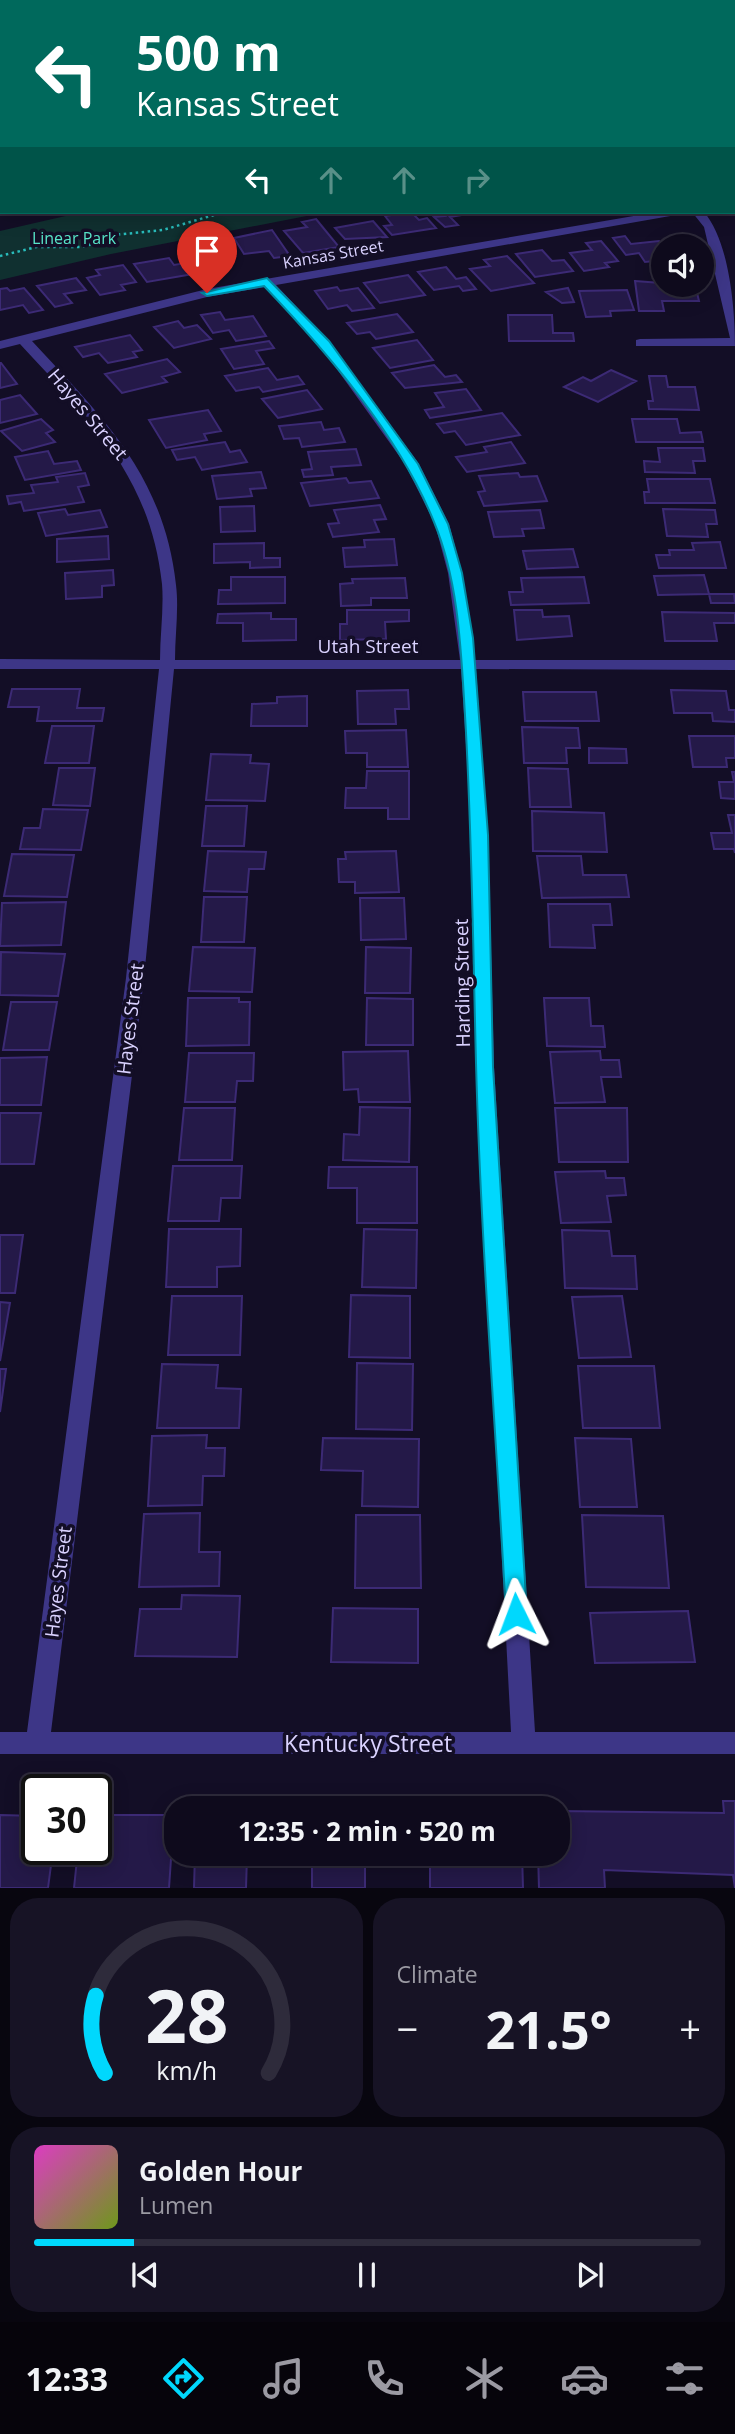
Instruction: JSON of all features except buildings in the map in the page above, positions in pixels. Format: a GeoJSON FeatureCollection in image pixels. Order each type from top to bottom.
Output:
{"type":"FeatureCollection","features":[{"type":"Feature","properties":{"kind":"street","name":"Kansas Street"},"geometry":{"type":"LineString","coordinates":[[0,345],[267,282],[664,214]]}},
{"type":"Feature","properties":{"kind":"street"},"geometry":{"type":"LineString","coordinates":[[639,343],[735,340],[710,226],[700,214]]}},
{"type":"Feature","properties":{"kind":"street","name":"Harding Street"},"geometry":{"type":"LineString","coordinates":[[267,282],[325,344],[412,464],[442,524],[467,638],[480,835],[485,1080],[524,1744]]}},
{"type":"Feature","properties":{"kind":"street","name":"Hayes Street"},"geometry":{"type":"LineString","coordinates":[[23,339],[107,431],[130,466],[152,508],[169,585],[167,665],[135,978],[38,1743]]}},
{"type":"Feature","properties":{"kind":"street","name":"Utah Street"},"geometry":{"type":"LineString","coordinates":[[0,664],[735,665]]}},
{"type":"Feature","properties":{"kind":"street","name":"Kentucky Street"},"geometry":{"type":"LineString","coordinates":[[0,1742],[735,1743]]}},
{"type":"Feature","properties":{"kind":"path"},"geometry":{"type":"LineString","coordinates":[[0,256],[65,240],[120,236],[187,225],[218,214]]}},
{"type":"Feature","properties":{"kind":"path"},"geometry":{"type":"LineString","coordinates":[[29,247],[81,247],[120,236]]}},
{"type":"Feature","properties":{"kind":"green space","name":"Linear Park"},"geometry":{"type":"Polygon","coordinates":[[[74,214],[317,214],[111,254],[0,280],[0,231],[74,214]]]}},
{"type":"Feature","properties":{"kind":"route"},"geometry":{"type":"LineString","coordinates":[[207,293],[267,282],[325,344],[382,419],[412,464],[442,524],[455,573],[467,638],[480,835],[485,1067],[516,1614]]}}]}
